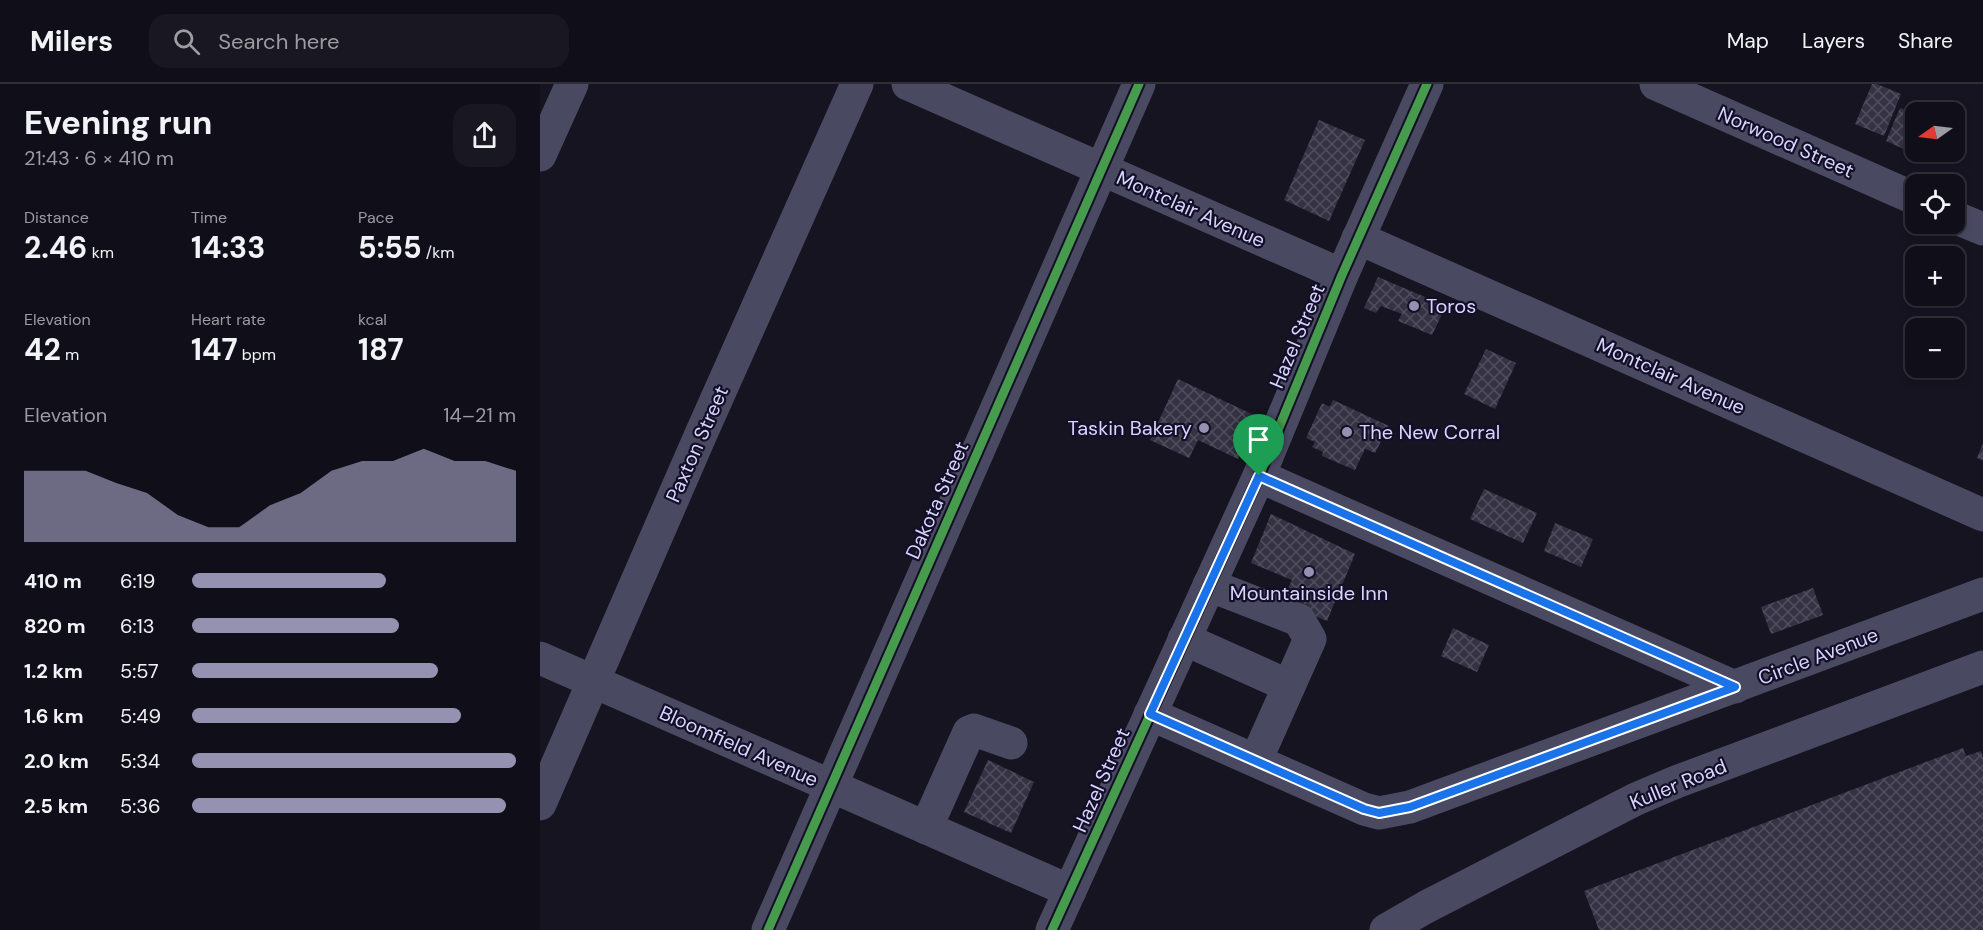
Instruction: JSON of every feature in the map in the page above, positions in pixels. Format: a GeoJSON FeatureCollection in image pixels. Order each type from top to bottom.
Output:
{"type":"FeatureCollection","features":[{"type":"Feature","properties":{"kind":"street"},"geometry":{"type":"LineString","coordinates":[[540,156],[572,84]]}},
{"type":"Feature","properties":{"kind":"street","name":"Paxton Street"},"geometry":{"type":"LineString","coordinates":[[540,804],[857,84]]}},
{"type":"Feature","properties":{"kind":"street","name":"Montclair Avenue"},"geometry":{"type":"LineString","coordinates":[[908,84],[1342,275]]}},
{"type":"Feature","properties":{"kind":"street","name":"Dakota Street"},"geometry":{"type":"LineString","coordinates":[[768,930],[1139,84]]}},
{"type":"Feature","properties":{"kind":"street","name":"Hazel Street"},"geometry":{"type":"LineString","coordinates":[[1052,930],[1259,476],[1342,275],[1427,84]]}},
{"type":"Feature","properties":{"kind":"street","name":"Norwood Street"},"geometry":{"type":"LineString","coordinates":[[1656,84],[1905,195]]}},
{"type":"Feature","properties":{"kind":"street"},"geometry":{"type":"LineString","coordinates":[[1965,222],[1983,230]]}},
{"type":"Feature","properties":{"kind":"street","name":"Montclair Avenue"},"geometry":{"type":"LineString","coordinates":[[1358,238],[1983,515]]}},
{"type":"Feature","properties":{"kind":"street"},"geometry":{"type":"LineString","coordinates":[[1259,476],[1735,687]]}},
{"type":"Feature","properties":{"kind":"street"},"geometry":{"type":"LineString","coordinates":[[1209,585],[1299,620],[1310,639],[1256,760]]}},
{"type":"Feature","properties":{"kind":"street","name":"Circle Avenue"},"geometry":{"type":"LineString","coordinates":[[1150,714],[1364,809],[1379,813],[1410,807],[1983,594]]}},
{"type":"Feature","properties":{"kind":"street"},"geometry":{"type":"LineString","coordinates":[[1184,639],[1289,686]]}},
{"type":"Feature","properties":{"kind":"street","name":"Bloomfield Avenue"},"geometry":{"type":"LineString","coordinates":[[540,658],[1070,891]]}},
{"type":"Feature","properties":{"kind":"street","name":"Kuller Road"},"geometry":{"type":"LineString","coordinates":[[1386,930],[1433,917],[1636,800],[1687,778],[1983,667]]}},
{"type":"Feature","properties":{"kind":"street"},"geometry":{"type":"LineString","coordinates":[[926,828],[969,732],[980,731],[1011,743]]}},
{"type":"Feature","properties":{"kind":"building"},"geometry":{"type":"Polygon","coordinates":[[[1872,84],[1901,94],[1884,136],[1855,124],[1872,84]]]}},
{"type":"Feature","properties":{"kind":"building"},"geometry":{"type":"Polygon","coordinates":[[[1900,108],[1905,110],[1905,150],[1886,141],[1900,108]]]}},
{"type":"Feature","properties":{"kind":"building"},"geometry":{"type":"Polygon","coordinates":[[[1319,120],[1365,140],[1329,221],[1284,200],[1319,120]]]}},
{"type":"Feature","properties":{"kind":"building","name":"Toros"},"geometry":{"type":"Polygon","coordinates":[[[1378,277],[1446,306],[1432,335],[1398,321],[1402,314],[1381,306],[1376,313],[1364,308],[1378,277]]]}},
{"type":"Feature","properties":{"kind":"building"},"geometry":{"type":"Polygon","coordinates":[[[1486,349],[1516,363],[1495,409],[1464,394],[1486,349]]]}},
{"type":"Feature","properties":{"kind":"building","name":"Taskin Bakery"},"geometry":{"type":"Polygon","coordinates":[[[1178,379],[1258,417],[1238,459],[1198,440],[1189,458],[1150,440],[1178,379]]]}},
{"type":"Feature","properties":{"kind":"building","name":"The New Corral"},"geometry":{"type":"Polygon","coordinates":[[[1333,400],[1389,426],[1375,453],[1365,449],[1355,470],[1322,456],[1323,452],[1312,447],[1315,442],[1306,438],[1322,403],[1330,407],[1333,400]]]}},
{"type":"Feature","properties":{"kind":"building"},"geometry":{"type":"Polygon","coordinates":[[[1983,443],[1983,461],[1977,458],[1983,443]]]}},
{"type":"Feature","properties":{"kind":"building"},"geometry":{"type":"Polygon","coordinates":[[[1484,489],[1537,513],[1523,543],[1470,519],[1484,489]]]}},
{"type":"Feature","properties":{"kind":"building","name":"Mountainside Inn"},"geometry":{"type":"Polygon","coordinates":[[[1271,514],[1355,554],[1327,621],[1307,613],[1309,606],[1285,595],[1292,580],[1251,563],[1271,514]]]}},
{"type":"Feature","properties":{"kind":"building"},"geometry":{"type":"Polygon","coordinates":[[[1555,523],[1593,539],[1581,567],[1544,551],[1555,523]]]}},
{"type":"Feature","properties":{"kind":"building"},"geometry":{"type":"Polygon","coordinates":[[[1813,588],[1823,615],[1771,634],[1761,607],[1813,588]]]}},
{"type":"Feature","properties":{"kind":"building"},"geometry":{"type":"Polygon","coordinates":[[[1453,628],[1489,645],[1477,672],[1441,656],[1453,628]]]}},
{"type":"Feature","properties":{"kind":"building"},"geometry":{"type":"Polygon","coordinates":[[[1963,748],[1966,756],[1981,751],[1983,757],[1983,930],[1599,930],[1584,891],[1963,748]]]}},
{"type":"Feature","properties":{"kind":"building"},"geometry":{"type":"Polygon","coordinates":[[[988,760],[1034,782],[1011,833],[964,812],[988,760]]]}},
{"type":"Feature","properties":{"kind":"cycle path"},"geometry":{"type":"LineString","coordinates":[[768,930],[1139,84]]}},
{"type":"Feature","properties":{"kind":"cycle path"},"geometry":{"type":"LineString","coordinates":[[1052,930],[1259,476],[1342,275],[1427,84]]}},
{"type":"Feature","properties":{"kind":"place","name":"Toros"},"geometry":{"type":"Point","coordinates":[1414,306]}},
{"type":"Feature","properties":{"kind":"place","name":"Taskin Bakery"},"geometry":{"type":"Point","coordinates":[1204,428]}},
{"type":"Feature","properties":{"kind":"place","name":"The New Corral"},"geometry":{"type":"Point","coordinates":[1347,432]}},
{"type":"Feature","properties":{"kind":"place","name":"Mountainside Inn"},"geometry":{"type":"Point","coordinates":[1309,572]}},
{"type":"Feature","properties":{"kind":"route"},"geometry":{"type":"LineString","coordinates":[[1259,476],[1735,687],[1410,807],[1379,813],[1364,809],[1150,714],[1259,476]]}}]}
